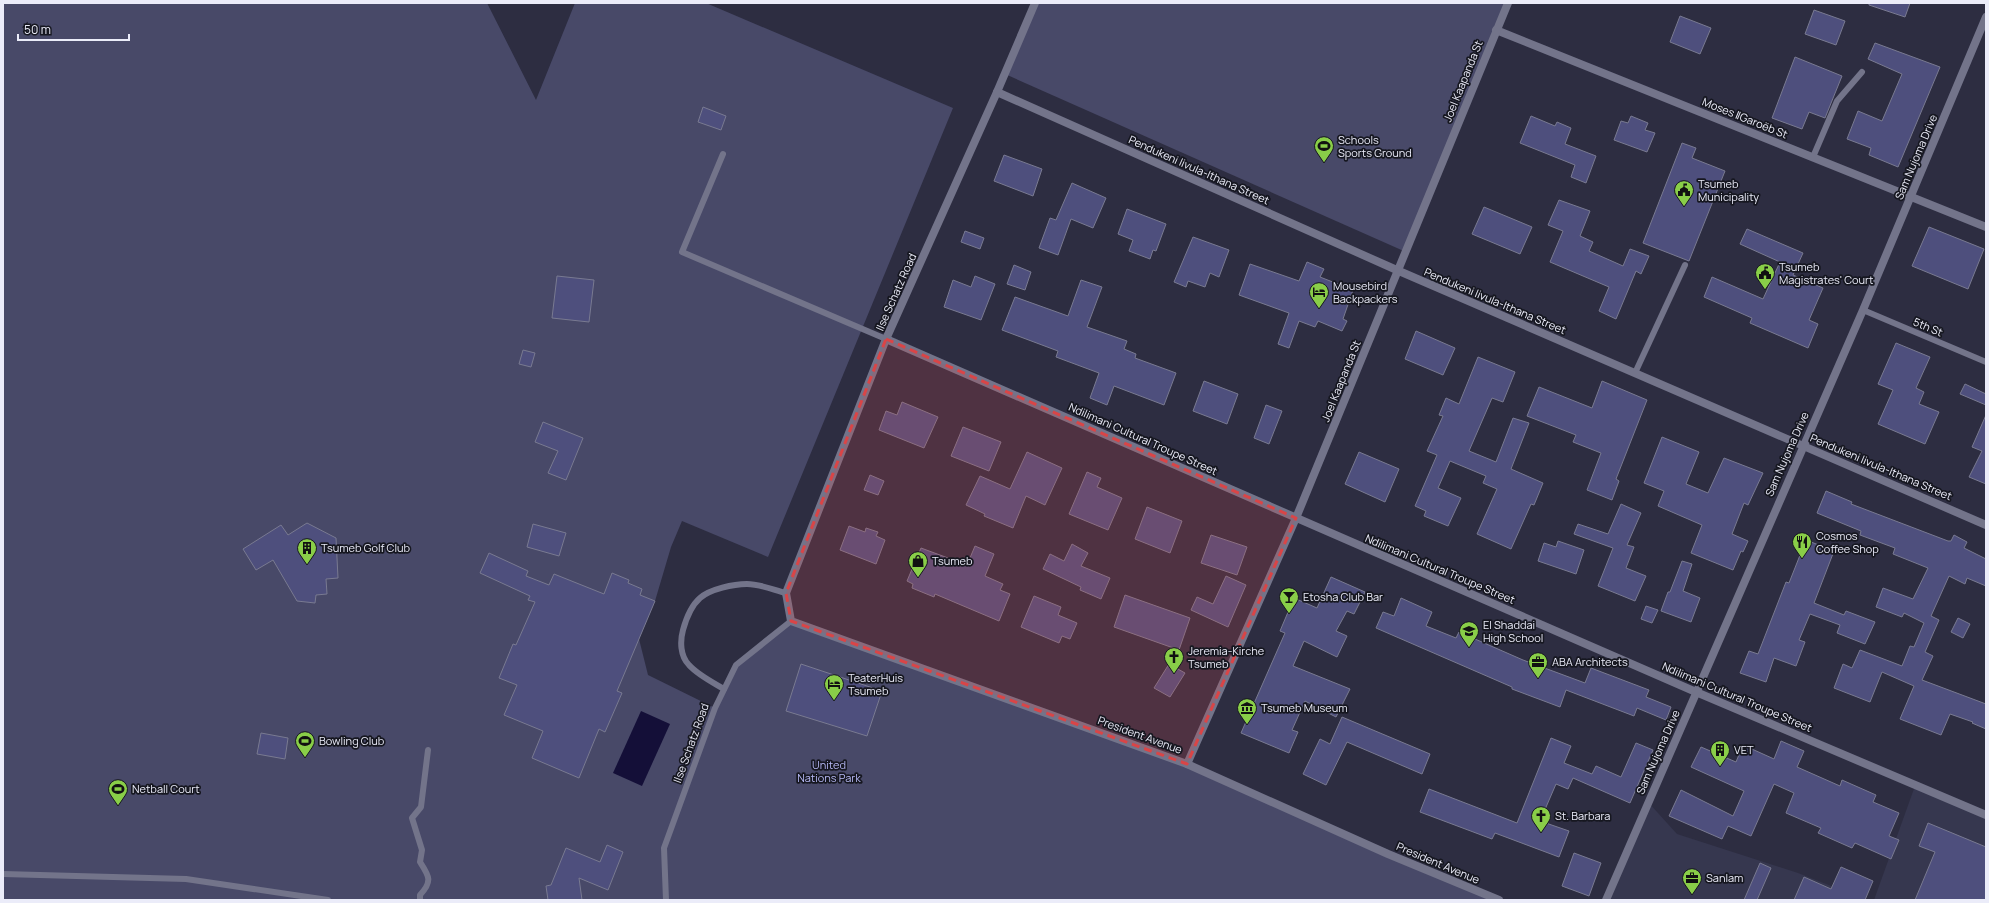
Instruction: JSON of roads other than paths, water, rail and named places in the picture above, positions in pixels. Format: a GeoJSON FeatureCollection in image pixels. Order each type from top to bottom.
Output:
{"type":"FeatureCollection","features":[{"type":"Feature","properties":{"kind":"street","name":"Ilse Schatz Road"},"geometry":{"type":"LineString","coordinates":[[786,593],[886,339],[997,92],[1035,3]]}},
{"type":"Feature","properties":{"kind":"street","name":"Joel Kaapanda St"},"geometry":{"type":"LineString","coordinates":[[1187,764],[1296,518],[1399,271],[1508,3]]}},
{"type":"Feature","properties":{"kind":"street","name":"Sam Nujoma Drive"},"geometry":{"type":"LineString","coordinates":[[1606,900],[1863,310],[1986,17]]}},
{"type":"Feature","properties":{"kind":"street","name":"Moses ǁGaroëb St"},"geometry":{"type":"LineString","coordinates":[[1496,30],[1986,227]]}},
{"type":"Feature","properties":{"kind":"street","name":"Pendukeni Iivula-Ithana Street"},"geometry":{"type":"LineString","coordinates":[[997,92],[1399,271],[1986,525]]}},
{"type":"Feature","properties":{"kind":"street","name":"Ndilimani Cultural Troupe Street"},"geometry":{"type":"LineString","coordinates":[[886,339],[1696,692],[1986,815]]}},
{"type":"Feature","properties":{"kind":"street"},"geometry":{"type":"LineString","coordinates":[[786,593],[791,621]]}},
{"type":"Feature","properties":{"kind":"street","name":"President Avenue"},"geometry":{"type":"LineString","coordinates":[[791,621],[1187,764],[1388,854],[1499,900]]}},
{"type":"Feature","properties":{"kind":"lane"},"geometry":{"type":"LineString","coordinates":[[1813,157],[1837,101],[1862,72]]}},
{"type":"Feature","properties":{"kind":"lane"},"geometry":{"type":"LineString","coordinates":[[723,154],[682,252],[886,339]]}},
{"type":"Feature","properties":{"kind":"lane"},"geometry":{"type":"LineString","coordinates":[[1635,373],[1685,264]]}},
{"type":"Feature","properties":{"kind":"lane","name":"5th St"},"geometry":{"type":"LineString","coordinates":[[1863,310],[1986,362]]}},
{"type":"Feature","properties":{"kind":"lane"},"geometry":{"type":"LineString","coordinates":[[724,689],[688,664],[682,652],[682,632],[691,610],[700,598],[707,593],[732,585],[748,584],[786,593]]}},
{"type":"Feature","properties":{"kind":"lane","name":"Ilse Schatz Road"},"geometry":{"type":"LineString","coordinates":[[666,900],[664,848],[715,708],[736,665],[791,621]]}},
{"type":"Feature","properties":{"kind":"lane"},"geometry":{"type":"LineString","coordinates":[[420,900],[420,895],[427,888],[429,881],[428,875],[420,862],[422,850],[412,818],[421,807],[428,750]]}},
{"type":"Feature","properties":{"kind":"lane"},"geometry":{"type":"LineString","coordinates":[[3,874],[186,879],[328,900]]}},
{"type":"Feature","properties":{"kind":"place","name":"Schools Sports Ground"},"geometry":{"type":"Point","coordinates":[1324,163]}},
{"type":"Feature","properties":{"kind":"place","name":"Tsumeb Municipality"},"geometry":{"type":"Point","coordinates":[1684,207]}},
{"type":"Feature","properties":{"kind":"place","name":"Tsumeb Magistrates' Court"},"geometry":{"type":"Point","coordinates":[1765,290]}},
{"type":"Feature","properties":{"kind":"place","name":"Mousebird Backpackers"},"geometry":{"type":"Point","coordinates":[1319,309]}},
{"type":"Feature","properties":{"kind":"place","name":"Cosmos Coffee Shop"},"geometry":{"type":"Point","coordinates":[1802,559]}},
{"type":"Feature","properties":{"kind":"place","name":"Tsumeb Golf Club"},"geometry":{"type":"Point","coordinates":[307,565]}},
{"type":"Feature","properties":{"kind":"place","name":"Tsumeb"},"geometry":{"type":"Point","coordinates":[918,578]}},
{"type":"Feature","properties":{"kind":"place","name":"Etosha Club Bar"},"geometry":{"type":"Point","coordinates":[1289,614]}},
{"type":"Feature","properties":{"kind":"place","name":"El Shaddai High School"},"geometry":{"type":"Point","coordinates":[1469,648]}},
{"type":"Feature","properties":{"kind":"place","name":"Jeremia-Kirche Tsumeb"},"geometry":{"type":"Point","coordinates":[1174,674]}},
{"type":"Feature","properties":{"kind":"place","name":"ABA Architects"},"geometry":{"type":"Point","coordinates":[1538,679]}},
{"type":"Feature","properties":{"kind":"place","name":"TeaterHuis Tsumeb"},"geometry":{"type":"Point","coordinates":[834,701]}},
{"type":"Feature","properties":{"kind":"place","name":"Tsumeb Museum"},"geometry":{"type":"Point","coordinates":[1247,725]}},
{"type":"Feature","properties":{"kind":"place","name":"Bowling Club"},"geometry":{"type":"Point","coordinates":[305,758]}},
{"type":"Feature","properties":{"kind":"place","name":"VET"},"geometry":{"type":"Point","coordinates":[1720,767]}},
{"type":"Feature","properties":{"kind":"place","name":"Netball Court"},"geometry":{"type":"Point","coordinates":[118,806]}},
{"type":"Feature","properties":{"kind":"place","name":"St. Barbara"},"geometry":{"type":"Point","coordinates":[1541,833]}},
{"type":"Feature","properties":{"kind":"place","name":"Sanlam"},"geometry":{"type":"Point","coordinates":[1692,895]}},
{"type":"Feature","properties":{"kind":"park label","name":"United Nations Park"},"geometry":{"type":"Point","coordinates":[829,771]}}]}
